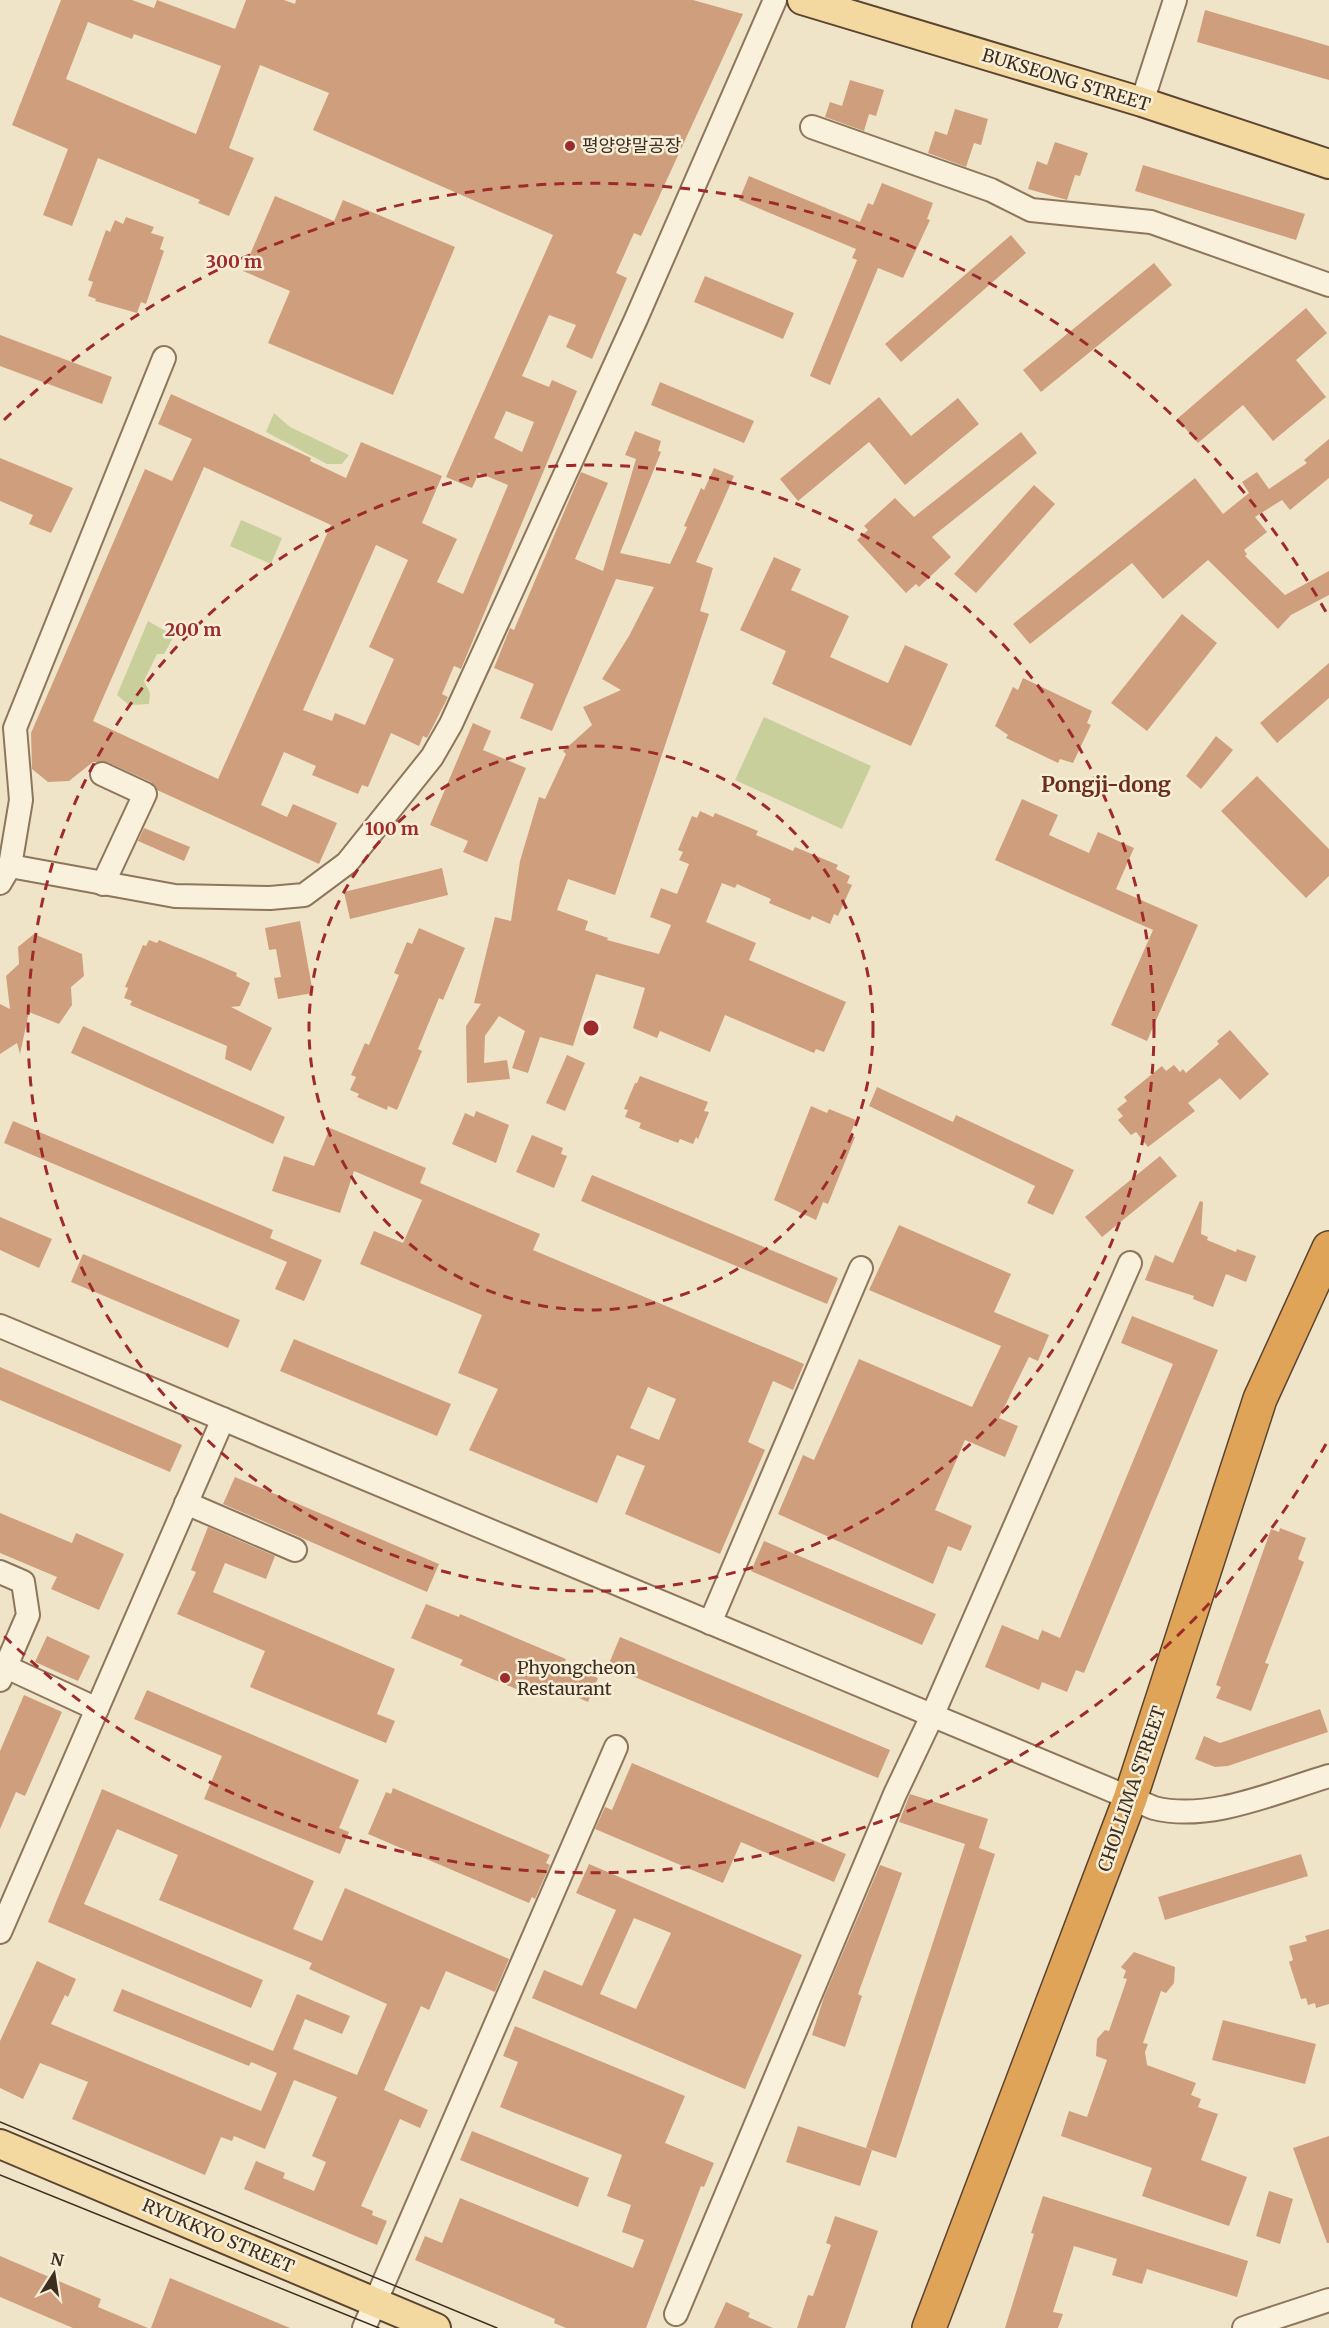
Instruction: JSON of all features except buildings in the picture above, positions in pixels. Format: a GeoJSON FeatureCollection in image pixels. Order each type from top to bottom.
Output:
{"type":"FeatureCollection","features":[{"type":"Feature","properties":{"kind":"highway","name":"CHOLLIMA STREET"},"geometry":{"type":"LineString","coordinates":[[929,2328],[1130,1799],[1260,1399],[1329,1248]]}},
{"type":"Feature","properties":{"kind":"main road","name":"BUKSEONG STREET"},"geometry":{"type":"LineString","coordinates":[[802,0],[1142,102],[1329,164]]}},
{"type":"Feature","properties":{"kind":"main road","name":"RYUKKYO STREET"},"geometry":{"type":"LineString","coordinates":[[0,2144],[369,2315],[436,2328]]}},
{"type":"Feature","properties":{"kind":"street"},"geometry":{"type":"LineString","coordinates":[[164,358],[15,728],[21,800],[5,875],[103,884],[175,896],[270,898],[304,895],[347,863],[432,757],[451,724],[636,319],[775,0]]}},
{"type":"Feature","properties":{"kind":"street"},"geometry":{"type":"LineString","coordinates":[[1142,102],[1175,0]]}},
{"type":"Feature","properties":{"kind":"street"},"geometry":{"type":"LineString","coordinates":[[812,127],[991,190],[1031,210],[1151,222],[1329,285]]}},
{"type":"Feature","properties":{"kind":"street"},"geometry":{"type":"LineString","coordinates":[[102,774],[145,794],[103,884]]}},
{"type":"Feature","properties":{"kind":"street"},"geometry":{"type":"LineString","coordinates":[[676,2314],[891,1805],[1130,1263]]}},
{"type":"Feature","properties":{"kind":"street"},"geometry":{"type":"LineString","coordinates":[[711,1623],[861,1268]]}},
{"type":"Feature","properties":{"kind":"street"},"geometry":{"type":"LineString","coordinates":[[0,1326],[1130,1799],[1169,1812],[1202,1812],[1329,1776]]}},
{"type":"Feature","properties":{"kind":"street"},"geometry":{"type":"LineString","coordinates":[[0,1932],[223,1419]]}},
{"type":"Feature","properties":{"kind":"street"},"geometry":{"type":"LineString","coordinates":[[186,1503],[295,1550]]}},
{"type":"Feature","properties":{"kind":"street"},"geometry":{"type":"LineString","coordinates":[[0,1572],[23,1582],[28,1615],[2,1670],[97,1709]]}},
{"type":"Feature","properties":{"kind":"street"},"geometry":{"type":"LineString","coordinates":[[369,2315],[616,1747]]}},
{"type":"Feature","properties":{"kind":"street"},"geometry":{"type":"LineString","coordinates":[[1244,2328],[1329,2300]]}},
{"type":"Feature","properties":{"kind":"green space"},"geometry":{"type":"Polygon","coordinates":[[[274,413],[290,427],[349,455],[342,464],[327,464],[266,432],[274,413]]]}},
{"type":"Feature","properties":{"kind":"green space"},"geometry":{"type":"Polygon","coordinates":[[[241,520],[282,538],[271,564],[230,546],[241,520]]]}},
{"type":"Feature","properties":{"kind":"green space"},"geometry":{"type":"Polygon","coordinates":[[[148,621],[174,636],[164,654],[157,654],[144,681],[150,693],[149,704],[129,705],[117,695],[148,621]]]}},
{"type":"Feature","properties":{"kind":"green space"},"geometry":{"type":"Polygon","coordinates":[[[764,717],[871,766],[842,829],[735,780],[764,717]]]}},
{"type":"Feature","properties":{"kind":"tram line"},"geometry":{"type":"LineString","coordinates":[[0,2122],[497,2328]]}},
{"type":"Feature","properties":{"kind":"tram line"},"geometry":{"type":"LineString","coordinates":[[0,2175],[379,2328]]}},
{"type":"Feature","properties":{"kind":"place","name":"평양양말공장"},"geometry":{"type":"Point","coordinates":[570,146]}},
{"type":"Feature","properties":{"kind":"place","name":"Phyongcheon Restaurant"},"geometry":{"type":"Point","coordinates":[505,1678]}},
{"type":"Feature","properties":{"kind":"district","name":"Pongji-dong"},"geometry":{"type":"Point","coordinates":[1106,785]}}]}
